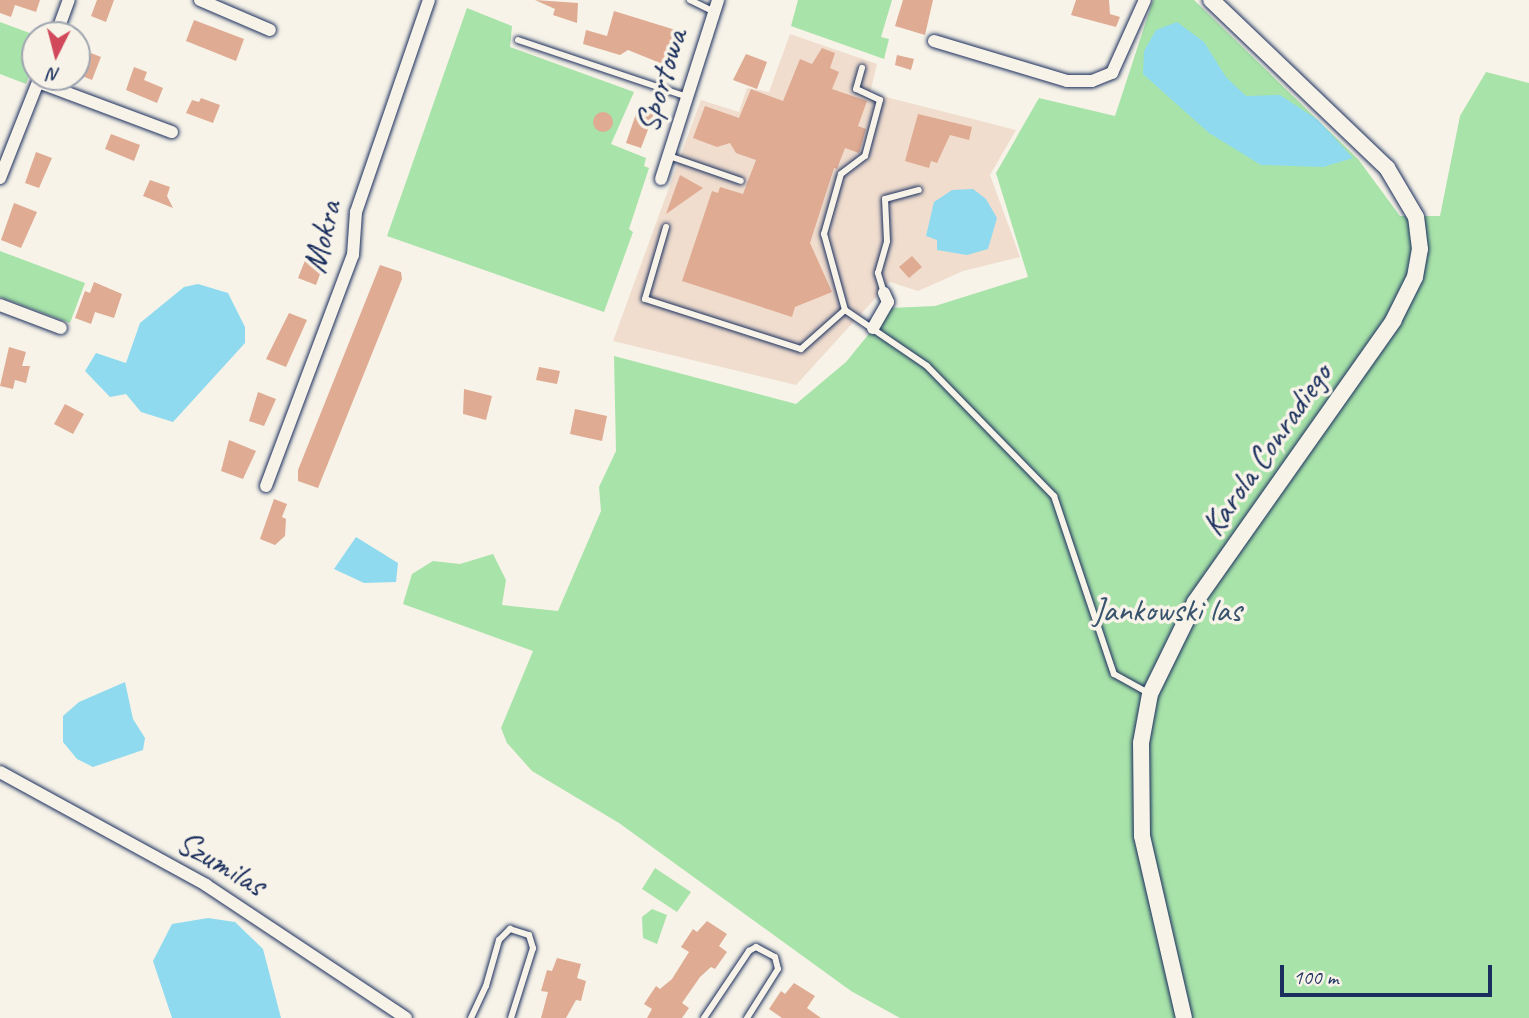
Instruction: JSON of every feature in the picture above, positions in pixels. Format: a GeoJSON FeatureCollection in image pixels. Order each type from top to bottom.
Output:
{"type":"FeatureCollection","features":[{"type":"Feature","properties":{"kind":"street"},"geometry":{"type":"LineString","coordinates":[[61,21],[69,0]]}},
{"type":"Feature","properties":{"kind":"street"},"geometry":{"type":"LineString","coordinates":[[200,0],[270,30]]}},
{"type":"Feature","properties":{"kind":"street","name":"Mokra"},"geometry":{"type":"LineString","coordinates":[[266,486],[353,255],[356,212],[429,0]]}},
{"type":"Feature","properties":{"kind":"street"},"geometry":{"type":"LineString","coordinates":[[934,41],[1067,81],[1092,81],[1112,73],[1145,0]]}},
{"type":"Feature","properties":{"kind":"street","name":"Karola Conradiego"},"geometry":{"type":"LineString","coordinates":[[1183,1013],[1142,836],[1141,743],[1150,694],[1195,602],[1393,321],[1415,277],[1420,249],[1416,217],[1387,169],[1211,0]]}},
{"type":"Feature","properties":{"kind":"street","name":"Sportowa"},"geometry":{"type":"LineString","coordinates":[[661,179],[715,6]]}},
{"type":"Feature","properties":{"kind":"street"},"geometry":{"type":"LineString","coordinates":[[0,178],[34,91]]}},
{"type":"Feature","properties":{"kind":"street"},"geometry":{"type":"LineString","coordinates":[[69,91],[172,132]]}},
{"type":"Feature","properties":{"kind":"street"},"geometry":{"type":"LineString","coordinates":[[873,328],[888,302],[884,293]]}},
{"type":"Feature","properties":{"kind":"street"},"geometry":{"type":"LineString","coordinates":[[0,305],[61,328]]}},
{"type":"Feature","properties":{"kind":"street","name":"Szumilas"},"geometry":{"type":"LineString","coordinates":[[0,772],[206,885],[405,1018]]}},
{"type":"Feature","properties":{"kind":"lane"},"geometry":{"type":"LineString","coordinates":[[690,0],[715,6]]}},
{"type":"Feature","properties":{"kind":"lane"},"geometry":{"type":"LineString","coordinates":[[518,40],[688,97]]}},
{"type":"Feature","properties":{"kind":"lane"},"geometry":{"type":"LineString","coordinates":[[862,68],[856,89],[880,100],[865,156],[841,174],[824,234],[845,310],[927,366],[1054,496],[1114,674],[1150,694]]}},
{"type":"Feature","properties":{"kind":"lane"},"geometry":{"type":"LineString","coordinates":[[669,156],[741,181]]}},
{"type":"Feature","properties":{"kind":"lane"},"geometry":{"type":"LineString","coordinates":[[884,293],[878,273],[887,241],[885,199],[919,190]]}},
{"type":"Feature","properties":{"kind":"lane"},"geometry":{"type":"LineString","coordinates":[[666,227],[645,299],[801,349],[845,310]]}},
{"type":"Feature","properties":{"kind":"lane"},"geometry":{"type":"LineString","coordinates":[[471,1018],[486,986],[499,940],[510,929],[529,935],[533,948],[511,1018]]}},
{"type":"Feature","properties":{"kind":"lane"},"geometry":{"type":"LineString","coordinates":[[704,1018],[749,951],[756,947],[775,957],[778,969],[747,1018]]}},
{"type":"Feature","properties":{"kind":"shaded area"},"geometry":{"type":"Polygon","coordinates":[[[790,34],[877,64],[870,93],[1016,130],[990,175],[1020,257],[963,271],[918,291],[890,282],[796,385],[613,341],[701,100],[739,112],[747,88],[769,92],[790,34]]]}},
{"type":"Feature","properties":{"kind":"green space"},"geometry":{"type":"Polygon","coordinates":[[[798,0],[892,0],[881,37],[889,39],[884,59],[791,26],[798,0]]]}},
{"type":"Feature","properties":{"kind":"green space","name":"Jankowski las"},"geometry":{"type":"Polygon","coordinates":[[[1153,0],[1194,0],[1358,159],[1400,216],[1440,216],[1460,116],[1486,72],[1529,83],[1529,1018],[900,1018],[851,991],[619,823],[532,771],[507,743],[501,728],[533,651],[403,604],[412,574],[433,561],[460,564],[493,554],[506,580],[502,605],[558,611],[601,511],[599,487],[616,451],[614,356],[796,404],[846,362],[890,308],[935,306],[1028,277],[996,173],[1039,98],[1115,116],[1153,0]]]}},
{"type":"Feature","properties":{"kind":"green space"},"geometry":{"type":"Polygon","coordinates":[[[467,8],[512,26],[510,47],[634,92],[611,144],[646,158],[644,166],[649,168],[629,229],[633,232],[604,312],[387,236],[467,8]]]}},
{"type":"Feature","properties":{"kind":"green space"},"geometry":{"type":"Polygon","coordinates":[[[0,22],[21,30],[21,82],[0,74],[0,22]]]}},
{"type":"Feature","properties":{"kind":"green space"},"geometry":{"type":"Polygon","coordinates":[[[0,251],[85,283],[70,323],[0,297],[0,251]]]}},
{"type":"Feature","properties":{"kind":"green space"},"geometry":{"type":"Polygon","coordinates":[[[655,868],[691,892],[677,912],[642,889],[655,868]]]}},
{"type":"Feature","properties":{"kind":"green space"},"geometry":{"type":"Polygon","coordinates":[[[652,909],[667,915],[657,944],[643,938],[642,917],[652,909]]]}},
{"type":"Feature","properties":{"kind":"water"},"geometry":{"type":"Polygon","coordinates":[[[1177,22],[1204,42],[1226,77],[1246,96],[1280,95],[1318,120],[1353,158],[1323,167],[1261,165],[1209,133],[1143,74],[1144,51],[1156,30],[1177,22]]]}},
{"type":"Feature","properties":{"kind":"water"},"geometry":{"type":"Polygon","coordinates":[[[973,189],[986,199],[997,218],[988,249],[967,255],[937,250],[937,240],[926,236],[934,202],[952,190],[973,189]]]}},
{"type":"Feature","properties":{"kind":"water"},"geometry":{"type":"Polygon","coordinates":[[[198,284],[228,293],[245,327],[245,343],[173,422],[141,412],[126,394],[110,397],[85,371],[96,353],[126,363],[140,323],[184,287],[198,284]]]}},
{"type":"Feature","properties":{"kind":"water"},"geometry":{"type":"Polygon","coordinates":[[[356,537],[398,563],[396,582],[364,583],[334,569],[356,537]]]}},
{"type":"Feature","properties":{"kind":"water"},"geometry":{"type":"Polygon","coordinates":[[[125,682],[133,719],[145,738],[143,750],[93,767],[77,759],[63,742],[63,716],[79,702],[125,682]]]}},
{"type":"Feature","properties":{"kind":"water"},"geometry":{"type":"Polygon","coordinates":[[[208,918],[235,922],[263,949],[281,1018],[172,1018],[153,961],[172,924],[208,918]]]}},
{"type":"Feature","properties":{"kind":"building"},"geometry":{"type":"Polygon","coordinates":[[[0,0],[40,0],[36,12],[15,5],[11,17],[0,13],[0,0]]]}},
{"type":"Feature","properties":{"kind":"building"},"geometry":{"type":"Polygon","coordinates":[[[97,0],[114,0],[106,22],[91,16],[97,0]]]}},
{"type":"Feature","properties":{"kind":"building"},"geometry":{"type":"Polygon","coordinates":[[[535,0],[578,3],[577,23],[553,15],[555,9],[535,0]]]}},
{"type":"Feature","properties":{"kind":"building"},"geometry":{"type":"Polygon","coordinates":[[[903,0],[933,0],[925,35],[895,26],[903,0]]]}},
{"type":"Feature","properties":{"kind":"building"},"geometry":{"type":"Polygon","coordinates":[[[1076,0],[1109,0],[1110,14],[1120,17],[1116,27],[1071,15],[1076,0]]]}},
{"type":"Feature","properties":{"kind":"building"},"geometry":{"type":"Polygon","coordinates":[[[614,11],[682,32],[670,67],[628,50],[620,55],[583,44],[586,30],[607,36],[614,11]]]}},
{"type":"Feature","properties":{"kind":"building"},"geometry":{"type":"Polygon","coordinates":[[[194,20],[244,39],[236,61],[186,41],[194,20]]]}},
{"type":"Feature","properties":{"kind":"building"},"geometry":{"type":"Polygon","coordinates":[[[822,48],[835,53],[830,68],[839,72],[832,89],[867,101],[858,126],[866,129],[859,153],[845,148],[837,169],[834,168],[810,243],[832,292],[795,307],[792,317],[682,281],[712,191],[718,193],[720,187],[743,194],[756,160],[736,153],[730,143],[717,147],[693,138],[705,106],[739,118],[751,89],[783,101],[800,59],[812,64],[822,48]]]}},
{"type":"Feature","properties":{"kind":"building"},"geometry":{"type":"Polygon","coordinates":[[[91,53],[101,57],[91,80],[91,53]]]}},
{"type":"Feature","properties":{"kind":"building"},"geometry":{"type":"Polygon","coordinates":[[[746,54],[767,62],[757,89],[733,80],[746,54]]]}},
{"type":"Feature","properties":{"kind":"building"},"geometry":{"type":"Polygon","coordinates":[[[897,55],[914,59],[911,70],[895,65],[897,55]]]}},
{"type":"Feature","properties":{"kind":"building"},"geometry":{"type":"Polygon","coordinates":[[[134,67],[147,72],[144,80],[163,88],[157,103],[126,90],[134,67]]]}},
{"type":"Feature","properties":{"kind":"building"},"geometry":{"type":"Polygon","coordinates":[[[201,98],[220,105],[213,123],[186,113],[192,100],[199,102],[201,98]]]}},
{"type":"Feature","properties":{"kind":"building"},"geometry":{"type":"Polygon","coordinates":[[[638,108],[654,114],[641,148],[626,143],[638,108]]]}},
{"type":"Feature","properties":{"kind":"building"},"geometry":{"type":"Polygon","coordinates":[[[603,112],[610,115],[613,122],[610,129],[603,132],[596,129],[593,122],[596,115],[603,112]]]}},
{"type":"Feature","properties":{"kind":"building"},"geometry":{"type":"Polygon","coordinates":[[[918,114],[972,127],[969,140],[950,135],[937,163],[931,161],[929,168],[905,161],[918,114]]]}},
{"type":"Feature","properties":{"kind":"building"},"geometry":{"type":"Polygon","coordinates":[[[111,134],[140,145],[134,161],[105,149],[111,134]]]}},
{"type":"Feature","properties":{"kind":"building"},"geometry":{"type":"Polygon","coordinates":[[[36,152],[52,158],[39,188],[25,183],[36,152]]]}},
{"type":"Feature","properties":{"kind":"building"},"geometry":{"type":"Polygon","coordinates":[[[680,175],[703,188],[666,214],[680,175]]]}},
{"type":"Feature","properties":{"kind":"building"},"geometry":{"type":"Polygon","coordinates":[[[150,180],[170,187],[167,196],[173,208],[143,196],[150,180]]]}},
{"type":"Feature","properties":{"kind":"building"},"geometry":{"type":"Polygon","coordinates":[[[14,203],[37,212],[21,248],[1,240],[14,203]]]}},
{"type":"Feature","properties":{"kind":"building"},"geometry":{"type":"Polygon","coordinates":[[[312,243],[329,250],[316,285],[298,278],[312,243]]]}},
{"type":"Feature","properties":{"kind":"building"},"geometry":{"type":"Polygon","coordinates":[[[912,256],[922,267],[909,278],[899,267],[912,256]]]}},
{"type":"Feature","properties":{"kind":"building"},"geometry":{"type":"Polygon","coordinates":[[[380,265],[401,272],[402,279],[318,488],[298,481],[298,470],[380,265]]]}},
{"type":"Feature","properties":{"kind":"building"},"geometry":{"type":"Polygon","coordinates":[[[94,282],[122,294],[114,318],[95,312],[91,324],[75,318],[85,291],[90,293],[94,282]]]}},
{"type":"Feature","properties":{"kind":"building"},"geometry":{"type":"Polygon","coordinates":[[[289,313],[307,320],[286,367],[266,359],[289,313]]]}},
{"type":"Feature","properties":{"kind":"building"},"geometry":{"type":"Polygon","coordinates":[[[9,347],[26,352],[22,366],[30,366],[26,383],[15,380],[13,389],[0,386],[9,347]]]}},
{"type":"Feature","properties":{"kind":"building"},"geometry":{"type":"Polygon","coordinates":[[[539,367],[560,371],[557,384],[536,380],[539,367]]]}},
{"type":"Feature","properties":{"kind":"building"},"geometry":{"type":"Polygon","coordinates":[[[464,389],[492,396],[486,420],[463,414],[464,389]]]}},
{"type":"Feature","properties":{"kind":"building"},"geometry":{"type":"Polygon","coordinates":[[[258,392],[276,399],[264,426],[249,421],[258,392]]]}},
{"type":"Feature","properties":{"kind":"building"},"geometry":{"type":"Polygon","coordinates":[[[65,404],[84,414],[73,434],[54,424],[65,404]]]}},
{"type":"Feature","properties":{"kind":"building"},"geometry":{"type":"Polygon","coordinates":[[[575,409],[607,416],[602,441],[570,434],[575,409]]]}},
{"type":"Feature","properties":{"kind":"building"},"geometry":{"type":"Polygon","coordinates":[[[229,440],[256,451],[243,479],[221,471],[229,440]]]}},
{"type":"Feature","properties":{"kind":"building"},"geometry":{"type":"Polygon","coordinates":[[[274,499],[287,504],[282,517],[286,519],[285,536],[275,545],[260,539],[274,499]]]}},
{"type":"Feature","properties":{"kind":"building"},"geometry":{"type":"Polygon","coordinates":[[[707,921],[727,934],[719,946],[727,952],[715,969],[711,967],[700,977],[682,1003],[689,1008],[682,1018],[647,1018],[652,1009],[644,1004],[656,986],[660,989],[672,979],[689,952],[681,947],[693,929],[697,932],[707,921]]]}},
{"type":"Feature","properties":{"kind":"building"},"geometry":{"type":"Polygon","coordinates":[[[557,958],[581,964],[577,978],[586,981],[581,1001],[576,1000],[566,1018],[541,1018],[548,992],[541,991],[547,970],[552,971],[557,958]]]}},
{"type":"Feature","properties":{"kind":"building"},"geometry":{"type":"Polygon","coordinates":[[[794,983],[815,996],[807,1008],[821,1018],[782,1018],[769,1009],[781,991],[785,994],[794,983]]]}}]}
